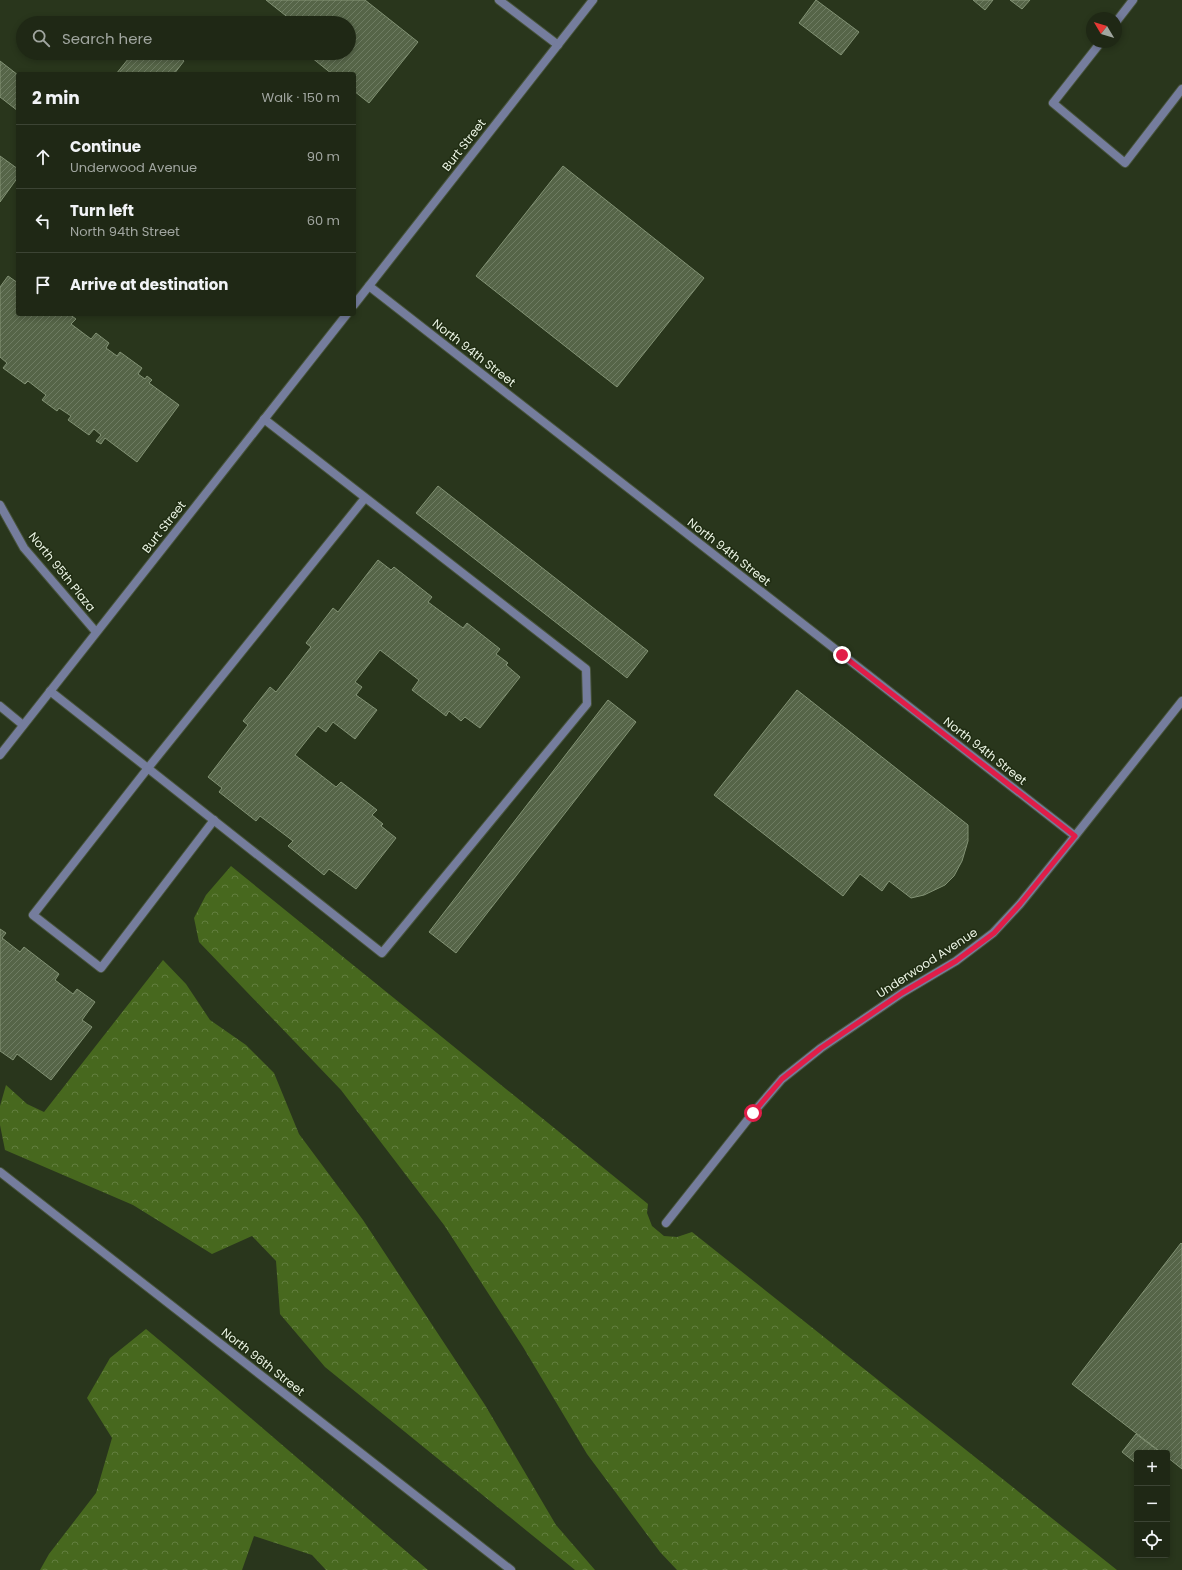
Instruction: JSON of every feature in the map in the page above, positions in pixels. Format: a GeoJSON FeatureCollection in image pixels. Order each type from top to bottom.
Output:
{"type":"FeatureCollection","features":[{"type":"Feature","properties":{"kind":"street"},"geometry":{"type":"LineString","coordinates":[[499,0],[558,45]]}},
{"type":"Feature","properties":{"kind":"street","name":"Burt Street"},"geometry":{"type":"LineString","coordinates":[[356,302],[593,0]]}},
{"type":"Feature","properties":{"kind":"street"},"geometry":{"type":"LineString","coordinates":[[1122,15],[1134,0]]}},
{"type":"Feature","properties":{"kind":"street"},"geometry":{"type":"LineString","coordinates":[[1096,48],[1053,103],[1125,163],[1182,89]]}},
{"type":"Feature","properties":{"kind":"street","name":"North 94th Street"},"geometry":{"type":"LineString","coordinates":[[369,286],[1075,836]]}},
{"type":"Feature","properties":{"kind":"street","name":"Burt Street"},"geometry":{"type":"LineString","coordinates":[[0,755],[345,316]]}},
{"type":"Feature","properties":{"kind":"street"},"geometry":{"type":"LineString","coordinates":[[50,691],[382,953],[587,704],[586,669],[264,419]]}},
{"type":"Feature","properties":{"kind":"street"},"geometry":{"type":"LineString","coordinates":[[214,820],[101,968],[33,915],[148,768],[365,498]]}},
{"type":"Feature","properties":{"kind":"street","name":"North 95th Plaza"},"geometry":{"type":"LineString","coordinates":[[0,505],[24,548],[96,632]]}},
{"type":"Feature","properties":{"kind":"street","name":"Underwood Avenue"},"geometry":{"type":"LineString","coordinates":[[666,1223],[753,1113],[782,1079],[821,1048],[902,993],[956,961],[994,933],[1020,904],[1182,701]]}},
{"type":"Feature","properties":{"kind":"street"},"geometry":{"type":"LineString","coordinates":[[0,706],[23,725]]}},
{"type":"Feature","properties":{"kind":"street","name":"North 96th Street"},"geometry":{"type":"LineString","coordinates":[[0,1172],[511,1570]]}},
{"type":"Feature","properties":{"kind":"green space"},"geometry":{"type":"Polygon","coordinates":[[[231,866],[648,1204],[647,1213],[652,1226],[664,1236],[677,1237],[692,1232],[1117,1570],[677,1570],[660,1552],[587,1454],[523,1347],[444,1225],[341,1090],[199,942],[194,918],[206,895],[231,866]]]}},
{"type":"Feature","properties":{"kind":"green space"},"geometry":{"type":"Polygon","coordinates":[[[163,960],[186,984],[210,1020],[246,1045],[274,1073],[299,1134],[363,1220],[485,1405],[556,1525],[595,1570],[575,1570],[325,1367],[280,1314],[276,1261],[252,1236],[212,1254],[133,1205],[5,1150],[0,1125],[0,1106],[6,1085],[27,1104],[44,1112],[163,960]]]}},
{"type":"Feature","properties":{"kind":"green space"},"geometry":{"type":"Polygon","coordinates":[[[146,1329],[428,1570],[326,1570],[312,1555],[254,1536],[242,1570],[40,1570],[49,1554],[96,1493],[112,1438],[87,1398],[110,1358],[146,1329]]]}},
{"type":"Feature","properties":{"kind":"building"},"geometry":{"type":"Polygon","coordinates":[[[266,0],[365,0],[418,42],[369,103],[356,93],[356,72],[330,72],[315,60],[356,60],[356,16],[286,16],[266,0]]]}},
{"type":"Feature","properties":{"kind":"building"},"geometry":{"type":"Polygon","coordinates":[[[816,0],[859,32],[841,55],[799,23],[816,0]]]}},
{"type":"Feature","properties":{"kind":"building"},"geometry":{"type":"Polygon","coordinates":[[[973,0],[993,0],[985,10],[973,0]]]}},
{"type":"Feature","properties":{"kind":"building"},"geometry":{"type":"Polygon","coordinates":[[[1010,0],[1030,0],[1022,9],[1010,0]]]}},
{"type":"Feature","properties":{"kind":"building"},"geometry":{"type":"Polygon","coordinates":[[[127,60],[184,61],[176,72],[118,72],[127,60]]]}},
{"type":"Feature","properties":{"kind":"building"},"geometry":{"type":"Polygon","coordinates":[[[0,61],[16,73],[16,109],[0,97],[0,61]]]}},
{"type":"Feature","properties":{"kind":"building"},"geometry":{"type":"Polygon","coordinates":[[[0,156],[16,168],[16,180],[0,202],[0,156]]]}},
{"type":"Feature","properties":{"kind":"building"},"geometry":{"type":"Polygon","coordinates":[[[563,166],[704,278],[617,387],[476,276],[563,166]]]}},
{"type":"Feature","properties":{"kind":"building"},"geometry":{"type":"Polygon","coordinates":[[[8,276],[16,282],[16,316],[72,316],[76,319],[71,324],[91,339],[96,333],[109,343],[106,348],[117,356],[120,352],[142,368],[138,374],[145,379],[147,376],[152,380],[149,383],[179,405],[137,462],[105,438],[101,444],[96,441],[101,435],[94,429],[89,435],[68,420],[71,416],[59,408],[57,411],[42,400],[46,395],[28,381],[25,384],[3,368],[7,363],[0,357],[0,287],[8,276]]]}},
{"type":"Feature","properties":{"kind":"building"},"geometry":{"type":"Polygon","coordinates":[[[438,486],[648,651],[627,678],[416,513],[438,486]]]}},
{"type":"Feature","properties":{"kind":"building"},"geometry":{"type":"Polygon","coordinates":[[[378,560],[391,570],[394,567],[432,597],[428,602],[463,628],[467,623],[500,649],[496,654],[508,663],[506,665],[520,677],[480,728],[465,717],[461,721],[449,711],[446,716],[412,690],[419,680],[380,650],[355,682],[362,687],[356,695],[377,710],[355,739],[333,722],[326,732],[318,726],[295,755],[336,787],[341,782],[377,810],[372,815],[383,824],[381,826],[396,838],[356,889],[329,869],[324,875],[288,846],[293,841],[260,816],[256,821],[219,792],[222,788],[208,777],[248,725],[243,721],[270,687],[276,692],[311,647],[306,643],[333,608],[338,612],[378,560]]]}},
{"type":"Feature","properties":{"kind":"building"},"geometry":{"type":"Polygon","coordinates":[[[797,690],[968,825],[968,841],[962,861],[954,876],[945,885],[924,895],[911,898],[889,881],[882,891],[860,874],[843,896],[714,795],[797,690]]]}},
{"type":"Feature","properties":{"kind":"building"},"geometry":{"type":"Polygon","coordinates":[[[608,700],[636,722],[456,953],[429,932],[608,700]]]}},
{"type":"Feature","properties":{"kind":"building"},"geometry":{"type":"Polygon","coordinates":[[[0,929],[6,933],[2,938],[20,952],[24,947],[59,974],[55,980],[73,994],[77,989],[95,1002],[82,1020],[92,1027],[51,1080],[17,1054],[13,1060],[0,1051],[0,929]]]}},
{"type":"Feature","properties":{"kind":"building"},"geometry":{"type":"Polygon","coordinates":[[[1181,1243],[1182,1469],[1170,1459],[1170,1450],[1158,1450],[1072,1384],[1181,1243]]]}},
{"type":"Feature","properties":{"kind":"building"},"geometry":{"type":"Polygon","coordinates":[[[1136,1434],[1157,1450],[1134,1450],[1134,1462],[1122,1452],[1136,1434]]]}},
{"type":"Feature","properties":{"kind":"route"},"geometry":{"type":"LineString","coordinates":[[753,1113],[782,1079],[821,1048],[902,993],[956,961],[994,933],[1020,904],[1075,836],[842,655]]}}]}
